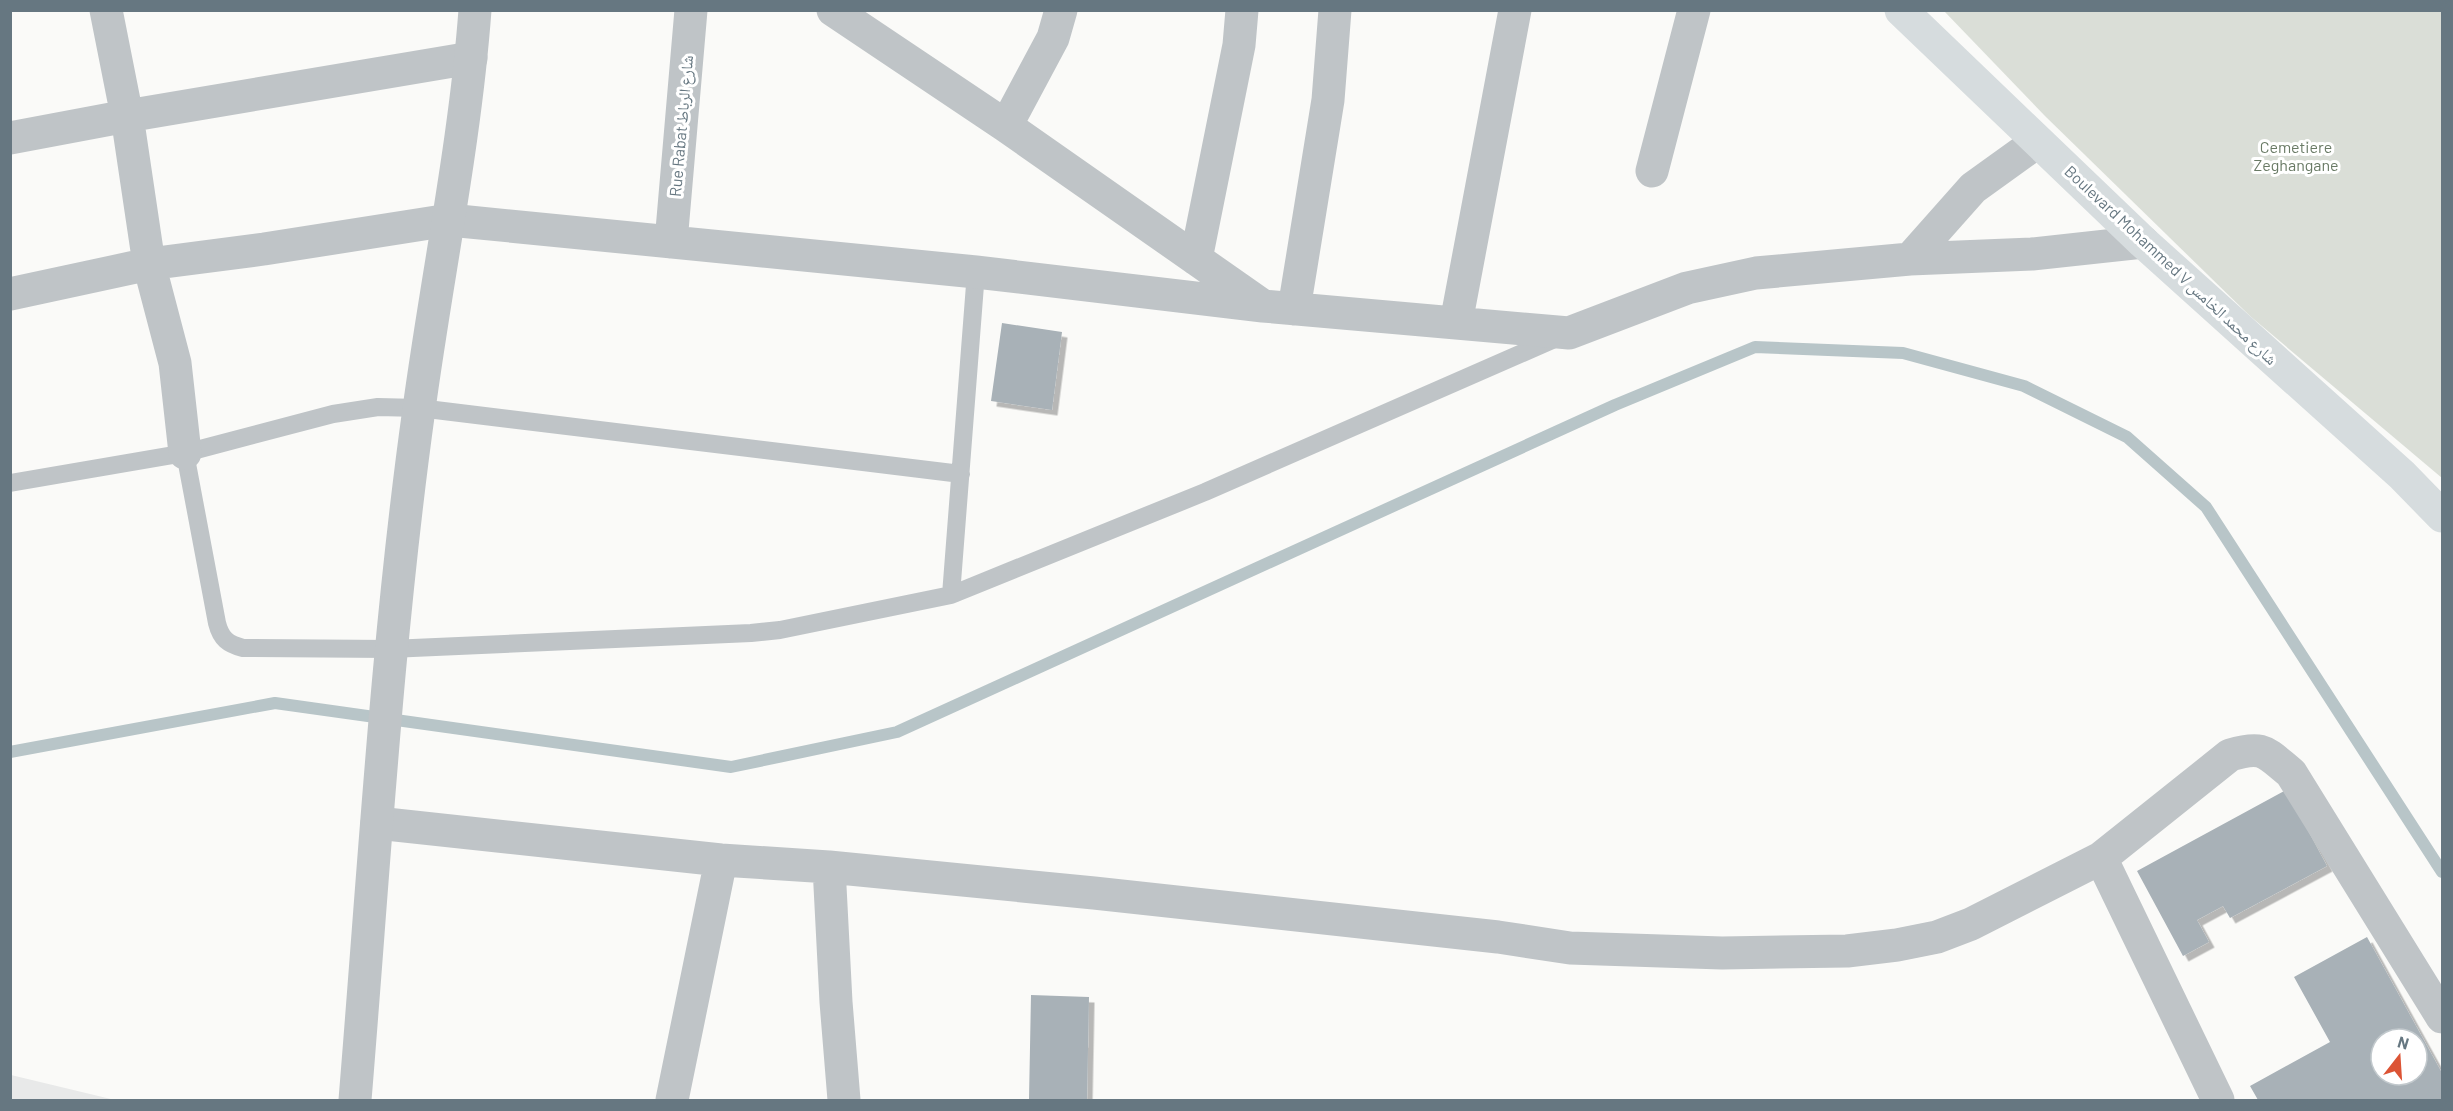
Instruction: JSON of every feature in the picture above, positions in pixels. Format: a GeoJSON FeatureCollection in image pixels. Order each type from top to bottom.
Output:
{"type":"FeatureCollection","features":[{"type":"Feature","properties":{"kind":"main road","name":"Boulevard Mohammed V شارع محمد الخامس"},"geometry":{"type":"LineString","coordinates":[[1901,10],[2143,242],[2402,475],[2442,516]]}},
{"type":"Feature","properties":{"kind":"street"},"geometry":{"type":"LineString","coordinates":[[106,10],[127,116],[149,264],[175,363],[185,453]]}},
{"type":"Feature","properties":{"kind":"street"},"geometry":{"type":"LineString","coordinates":[[355,1101],[389,664],[419,408],[449,219],[471,58],[475,10]]}},
{"type":"Feature","properties":{"kind":"street","name":"Rue Rabat شارع الرباط"},"geometry":{"type":"LineString","coordinates":[[671,242],[691,10]]}},
{"type":"Feature","properties":{"kind":"street"},"geometry":{"type":"LineString","coordinates":[[833,10],[1006,126],[1196,259],[1278,308]]}},
{"type":"Feature","properties":{"kind":"street"},"geometry":{"type":"LineString","coordinates":[[1006,126],[1053,38],[1061,10]]}},
{"type":"Feature","properties":{"kind":"street"},"geometry":{"type":"LineString","coordinates":[[1196,259],[1239,45],[1242,10]]}},
{"type":"Feature","properties":{"kind":"street"},"geometry":{"type":"LineString","coordinates":[[1278,308],[1328,100],[1335,10]]}},
{"type":"Feature","properties":{"kind":"street"},"geometry":{"type":"LineString","coordinates":[[1456,323],[1515,10]]}},
{"type":"Feature","properties":{"kind":"street"},"geometry":{"type":"LineString","coordinates":[[1652,171],[1694,10]]}},
{"type":"Feature","properties":{"kind":"street"},"geometry":{"type":"LineString","coordinates":[[10,138],[471,58]]}},
{"type":"Feature","properties":{"kind":"street"},"geometry":{"type":"LineString","coordinates":[[1910,258],[1973,188],[2037,142]]}},
{"type":"Feature","properties":{"kind":"street"},"geometry":{"type":"LineString","coordinates":[[10,294],[149,264],[264,249],[449,219],[976,272],[1278,308],[1569,333],[1678,291],[1789,268],[1910,258],[2032,254],[2143,242]]}},
{"type":"Feature","properties":{"kind":"street"},"geometry":{"type":"LineString","coordinates":[[377,823],[721,860],[829,867],[1106,894],[1498,937],[1570,948],[1722,953],[1847,951],[1897,945],[1936,937],[1971,924],[2101,858],[2230,755],[2259,749],[2291,773],[2442,1017]]}},
{"type":"Feature","properties":{"kind":"street"},"geometry":{"type":"LineString","coordinates":[[2101,858],[2218,1101]]}},
{"type":"Feature","properties":{"kind":"street"},"geometry":{"type":"LineString","coordinates":[[672,1101],[721,860]]}},
{"type":"Feature","properties":{"kind":"street"},"geometry":{"type":"LineString","coordinates":[[829,867],[844,1101]]}},
{"type":"Feature","properties":{"kind":"lane"},"geometry":{"type":"LineString","coordinates":[[951,595],[976,272]]}},
{"type":"Feature","properties":{"kind":"lane"},"geometry":{"type":"LineString","coordinates":[[185,453],[220,636],[227,642],[243,648],[389,664],[780,630],[951,595],[1204,492],[1569,333]]}},
{"type":"Feature","properties":{"kind":"lane"},"geometry":{"type":"LineString","coordinates":[[10,483],[185,453],[333,414],[378,407],[419,408],[961,474]]}},
{"type":"Feature","properties":{"kind":"shaded area"},"geometry":{"type":"Polygon","coordinates":[[[11,1075],[115,1100],[11,1100],[11,1075]]]}},
{"type":"Feature","properties":{"kind":"green space","name":"Cemetiere Zeghangane"},"geometry":{"type":"Polygon","coordinates":[[[1944,11],[2442,11],[2442,478],[2250,316],[2045,116],[1944,11]]]}},
{"type":"Feature","properties":{"kind":"building"},"geometry":{"type":"Polygon","coordinates":[[[1002,323],[1062,332],[1052,410],[991,401],[1002,323]]]}},
{"type":"Feature","properties":{"kind":"building"},"geometry":{"type":"Polygon","coordinates":[[[2286,790],[2327,866],[2230,918],[2223,906],[2197,920],[2209,942],[2183,956],[2137,871],[2286,790]]]}},
{"type":"Feature","properties":{"kind":"building"},"geometry":{"type":"Polygon","coordinates":[[[2367,937],[2417,1027],[2369,1027],[2369,1087],[2429,1087],[2429,1049],[2442,1073],[2442,1100],[2258,1100],[2250,1086],[2330,1042],[2294,977],[2367,937]]]}},
{"type":"Feature","properties":{"kind":"building"},"geometry":{"type":"Polygon","coordinates":[[[1031,995],[1089,997],[1087,1100],[1029,1100],[1031,995]]]}},
{"type":"Feature","properties":{"kind":"waterway"},"geometry":{"type":"LineString","coordinates":[[10,752],[275,703],[731,767],[897,732],[1615,405],[1755,347],[1903,353],[2024,386],[2127,437],[2206,507],[2442,872]]}}]}
